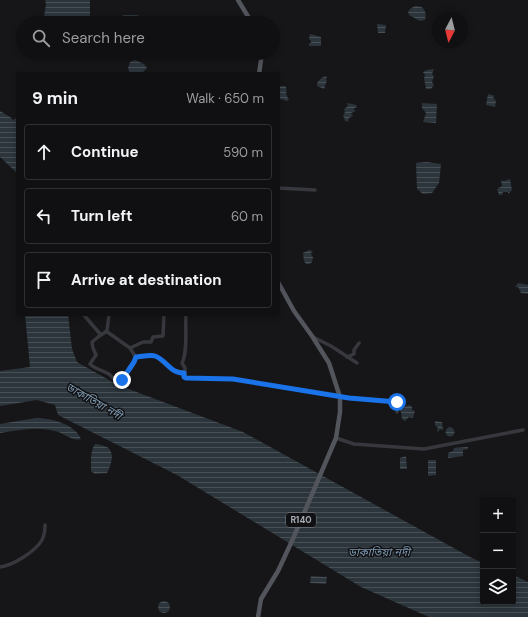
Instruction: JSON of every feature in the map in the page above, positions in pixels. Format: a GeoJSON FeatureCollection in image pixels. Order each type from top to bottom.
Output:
{"type":"FeatureCollection","features":[{"type":"Feature","properties":{"kind":"main road"},"geometry":{"type":"LineString","coordinates":[[238,0],[248,16]]}},
{"type":"Feature","properties":{"kind":"main road"},"geometry":{"type":"LineString","coordinates":[[259,72],[261,60]]}},
{"type":"Feature","properties":{"kind":"main road","name":"R140"},"geometry":{"type":"LineString","coordinates":[[258,617],[261,599],[278,571],[292,541],[336,438],[340,412],[340,397],[329,363],[294,311],[280,286]]}},
{"type":"Feature","properties":{"kind":"street"},"geometry":{"type":"LineString","coordinates":[[280,188],[315,190]]}},
{"type":"Feature","properties":{"kind":"street"},"geometry":{"type":"LineString","coordinates":[[85,316],[101,335]]}},
{"type":"Feature","properties":{"kind":"street"},"geometry":{"type":"LineString","coordinates":[[108,316],[108,329],[92,342],[96,355],[90,362],[91,366],[109,374],[115,381],[120,382],[124,379],[136,357]]}},
{"type":"Feature","properties":{"kind":"street"},"geometry":{"type":"LineString","coordinates":[[130,348],[143,342],[151,342],[153,337],[163,336],[164,316]]}},
{"type":"Feature","properties":{"kind":"street"},"geometry":{"type":"LineString","coordinates":[[186,316],[185,350],[182,362],[185,368],[184,377],[186,378],[233,379],[340,397],[402,402]]}},
{"type":"Feature","properties":{"kind":"street"},"geometry":{"type":"LineString","coordinates":[[106,331],[130,348],[136,357]]}},
{"type":"Feature","properties":{"kind":"street"},"geometry":{"type":"LineString","coordinates":[[312,336],[357,363]]}},
{"type":"Feature","properties":{"kind":"street"},"geometry":{"type":"LineString","coordinates":[[347,357],[354,354],[354,350],[359,343]]}},
{"type":"Feature","properties":{"kind":"street"},"geometry":{"type":"LineString","coordinates":[[136,357],[154,355],[172,370],[184,373]]}},
{"type":"Feature","properties":{"kind":"street"},"geometry":{"type":"LineString","coordinates":[[397,402],[397,412]]}},
{"type":"Feature","properties":{"kind":"street"},"geometry":{"type":"LineString","coordinates":[[336,438],[354,444],[424,449],[523,430]]}},
{"type":"Feature","properties":{"kind":"street"},"geometry":{"type":"LineString","coordinates":[[0,568],[6,567],[25,557],[41,541],[45,525]]}},
{"type":"Feature","properties":{"kind":"water"},"geometry":{"type":"Polygon","coordinates":[[[45,0],[90,0],[90,16],[44,16],[46,4],[45,0]]]}},
{"type":"Feature","properties":{"kind":"water"},"geometry":{"type":"Polygon","coordinates":[[[415,6],[423,8],[426,14],[425,20],[420,21],[409,15],[408,12],[410,9],[415,6]]]}},
{"type":"Feature","properties":{"kind":"water"},"geometry":{"type":"Polygon","coordinates":[[[138,15],[138,16],[123,16],[138,15]]]}},
{"type":"Feature","properties":{"kind":"water"},"geometry":{"type":"Polygon","coordinates":[[[377,24],[386,25],[385,33],[378,33],[377,24]]]}},
{"type":"Feature","properties":{"kind":"water"},"geometry":{"type":"Polygon","coordinates":[[[310,34],[321,37],[321,46],[309,46],[309,43],[311,43],[309,39],[310,34]]]}},
{"type":"Feature","properties":{"kind":"water"},"geometry":{"type":"Polygon","coordinates":[[[135,60],[144,64],[147,68],[143,72],[129,72],[128,68],[130,62],[135,60]]]}},
{"type":"Feature","properties":{"kind":"water"},"geometry":{"type":"Polygon","coordinates":[[[434,69],[432,74],[434,76],[432,82],[434,85],[431,89],[426,89],[424,78],[425,75],[423,72],[434,69]]]}},
{"type":"Feature","properties":{"kind":"water"},"geometry":{"type":"Polygon","coordinates":[[[327,76],[324,89],[317,86],[320,79],[327,76]]]}},
{"type":"Feature","properties":{"kind":"water"},"geometry":{"type":"Polygon","coordinates":[[[280,86],[285,86],[289,99],[287,101],[280,100],[280,86]]]}},
{"type":"Feature","properties":{"kind":"water"},"geometry":{"type":"Polygon","coordinates":[[[488,94],[495,96],[493,97],[496,101],[495,107],[486,105],[488,94]]]}},
{"type":"Feature","properties":{"kind":"water"},"geometry":{"type":"Polygon","coordinates":[[[347,103],[356,105],[357,107],[353,109],[356,111],[351,113],[353,116],[349,118],[348,122],[344,120],[345,119],[343,116],[345,112],[344,109],[348,106],[347,103]]]}},
{"type":"Feature","properties":{"kind":"water"},"geometry":{"type":"Polygon","coordinates":[[[422,103],[437,104],[436,123],[423,122],[426,113],[422,108],[422,103]]]}},
{"type":"Feature","properties":{"kind":"water"},"geometry":{"type":"Polygon","coordinates":[[[0,111],[16,122],[16,172],[0,157],[0,111]]]}},
{"type":"Feature","properties":{"kind":"water"},"geometry":{"type":"Polygon","coordinates":[[[427,162],[441,164],[439,183],[432,193],[423,194],[417,189],[416,163],[427,162]]]}},
{"type":"Feature","properties":{"kind":"water"},"geometry":{"type":"Polygon","coordinates":[[[510,179],[512,190],[508,194],[508,192],[503,192],[502,195],[499,195],[497,189],[502,186],[501,180],[504,181],[510,179]]]}},
{"type":"Feature","properties":{"kind":"water"},"geometry":{"type":"Polygon","coordinates":[[[309,250],[313,251],[311,253],[313,257],[312,262],[310,264],[306,264],[303,253],[309,250]]]}},
{"type":"Feature","properties":{"kind":"water"},"geometry":{"type":"Polygon","coordinates":[[[518,283],[528,285],[528,294],[521,293],[518,287],[515,287],[518,283]]]}},
{"type":"Feature","properties":{"kind":"water","name":"ডাকাতিয়া নদী"},"geometry":{"type":"Polygon","coordinates":[[[25,316],[68,316],[72,349],[77,362],[118,385],[243,432],[480,562],[480,605],[516,605],[516,576],[528,582],[528,617],[429,617],[361,587],[177,475],[58,415],[55,405],[37,400],[0,406],[0,371],[30,367],[25,316]]]}},
{"type":"Feature","properties":{"kind":"water"},"geometry":{"type":"Polygon","coordinates":[[[410,405],[412,410],[415,411],[413,418],[409,417],[405,421],[402,419],[399,409],[403,409],[410,405]]]}},
{"type":"Feature","properties":{"kind":"water"},"geometry":{"type":"Polygon","coordinates":[[[36,418],[49,419],[62,423],[74,429],[81,439],[78,440],[58,432],[41,429],[28,429],[0,433],[0,424],[36,418]]]}},
{"type":"Feature","properties":{"kind":"water"},"geometry":{"type":"Polygon","coordinates":[[[435,421],[442,422],[443,430],[440,429],[438,432],[437,431],[438,428],[435,425],[435,421]]]}},
{"type":"Feature","properties":{"kind":"water"},"geometry":{"type":"Polygon","coordinates":[[[450,427],[455,432],[450,437],[445,432],[450,427]]]}},
{"type":"Feature","properties":{"kind":"water"},"geometry":{"type":"Polygon","coordinates":[[[95,444],[108,448],[112,453],[107,473],[95,474],[91,471],[93,447],[95,444]]]}},
{"type":"Feature","properties":{"kind":"water"},"geometry":{"type":"Polygon","coordinates":[[[468,447],[468,449],[463,450],[463,456],[448,458],[448,453],[453,451],[454,448],[468,447]]]}},
{"type":"Feature","properties":{"kind":"water"},"geometry":{"type":"Polygon","coordinates":[[[406,456],[407,469],[400,469],[400,458],[406,456]]]}},
{"type":"Feature","properties":{"kind":"water"},"geometry":{"type":"Polygon","coordinates":[[[428,460],[436,460],[436,475],[428,476],[428,460]]]}},
{"type":"Feature","properties":{"kind":"water"},"geometry":{"type":"Polygon","coordinates":[[[311,576],[327,577],[326,584],[310,583],[311,576]]]}},
{"type":"Feature","properties":{"kind":"water"},"geometry":{"type":"Polygon","coordinates":[[[164,601],[168,603],[170,607],[168,611],[164,613],[160,611],[158,607],[160,603],[164,601]]]}},
{"type":"Feature","properties":{"kind":"route"},"geometry":{"type":"LineString","coordinates":[[122,380],[136,360],[136,357],[154,355],[168,365],[172,370],[179,373],[184,373],[185,378],[233,379],[349,398],[397,402]]}}]}
